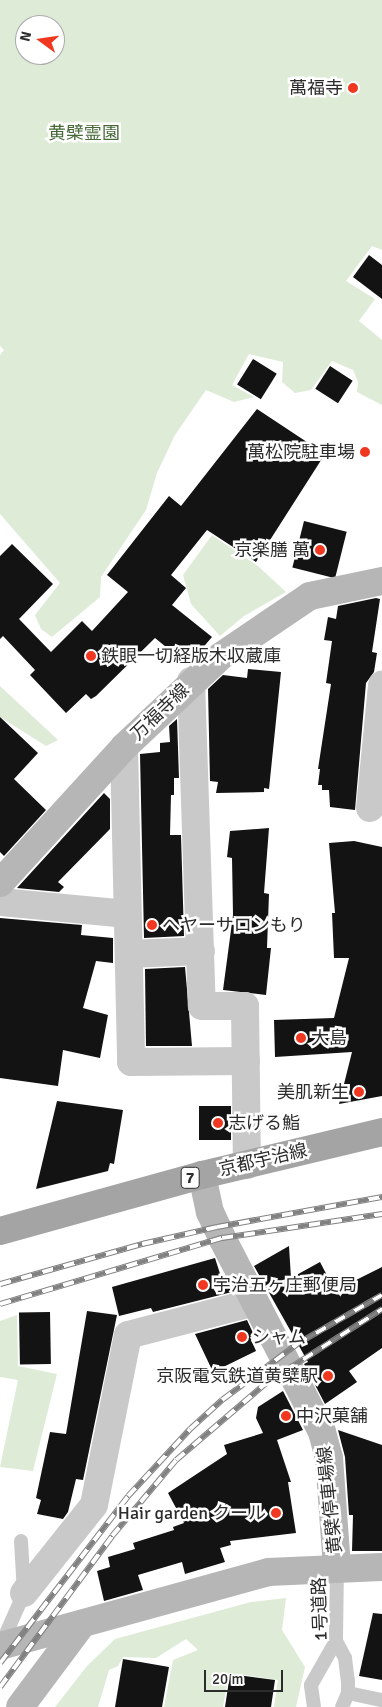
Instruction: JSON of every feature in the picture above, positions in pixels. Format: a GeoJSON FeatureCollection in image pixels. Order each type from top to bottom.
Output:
{"type":"FeatureCollection","features":[{"type":"Feature","properties":{"kind":"main road","name":"万福寺線"},"geometry":{"type":"LineString","coordinates":[[0,883],[124,747],[192,681],[245,638],[310,596],[382,581]]}},
{"type":"Feature","properties":{"kind":"main road","name":"京都宇治線"},"geometry":{"type":"LineString","coordinates":[[0,1231],[202,1175],[382,1132]]}},
{"type":"Feature","properties":{"kind":"main road","name":"黄檗停車場線"},"geometry":{"type":"LineString","coordinates":[[1,1645],[268,1572],[337,1566],[328,1458],[322,1432],[210,1212],[202,1175]]}},
{"type":"Feature","properties":{"kind":"main road"},"geometry":{"type":"LineString","coordinates":[[337,1566],[382,1567]]}},
{"type":"Feature","properties":{"kind":"main road"},"geometry":{"type":"LineString","coordinates":[[20,1707],[82,1624]]}},
{"type":"Feature","properties":{"kind":"street"},"geometry":{"type":"LineString","coordinates":[[192,681],[202,1006],[245,1006],[247,1165]]}},
{"type":"Feature","properties":{"kind":"street"},"geometry":{"type":"LineString","coordinates":[[370,808],[382,686]]}},
{"type":"Feature","properties":{"kind":"street"},"geometry":{"type":"LineString","coordinates":[[124,747],[131,1062],[246,1061]]}},
{"type":"Feature","properties":{"kind":"street"},"geometry":{"type":"LineString","coordinates":[[0,902],[127,914]]}},
{"type":"Feature","properties":{"kind":"street"},"geometry":{"type":"LineString","coordinates":[[129,954],[201,951]]}},
{"type":"Feature","properties":{"kind":"street"},"geometry":{"type":"LineString","coordinates":[[24,1593],[94,1505],[128,1335],[255,1302]]}},
{"type":"Feature","properties":{"kind":"lane"},"geometry":{"type":"LineString","coordinates":[[1,1645],[24,1593],[21,1541]]}},
{"type":"Feature","properties":{"kind":"lane","name":"1号道路"},"geometry":{"type":"LineString","coordinates":[[337,1566],[336,1641],[345,1658],[348,1694],[342,1707]]}},
{"type":"Feature","properties":{"kind":"lane"},"geometry":{"type":"LineString","coordinates":[[314,1707],[311,1685],[336,1641]]}},
{"type":"Feature","properties":{"kind":"lane"},"geometry":{"type":"LineString","coordinates":[[348,1694],[382,1700]]}},
{"type":"Feature","properties":{"kind":"green space","name":"黄檗霊園"},"geometry":{"type":"Polygon","coordinates":[[[0,0],[382,0],[382,250],[372,246],[346,281],[375,299],[359,321],[382,340],[382,405],[357,392],[358,382],[353,370],[332,361],[311,390],[295,393],[282,382],[283,362],[249,354],[232,385],[254,397],[234,402],[206,390],[175,435],[157,473],[146,510],[101,577],[100,597],[52,637],[41,629],[35,615],[60,583],[0,514],[0,355],[4,350],[0,346],[0,0]]]}},
{"type":"Feature","properties":{"kind":"green space"},"geometry":{"type":"Polygon","coordinates":[[[212,535],[258,566],[286,592],[244,616],[220,636],[191,604],[183,575],[212,535]]]}},
{"type":"Feature","properties":{"kind":"green space"},"geometry":{"type":"Polygon","coordinates":[[[0,686],[58,740],[46,746],[0,717],[0,686]]]}},
{"type":"Feature","properties":{"kind":"green space"},"geometry":{"type":"Polygon","coordinates":[[[17,1315],[18,1366],[57,1374],[33,1471],[0,1467],[18,1380],[0,1377],[0,1321],[17,1315]]]}},
{"type":"Feature","properties":{"kind":"green space"},"geometry":{"type":"Polygon","coordinates":[[[286,1598],[282,1630],[305,1667],[296,1707],[274,1707],[278,1680],[229,1673],[223,1707],[164,1707],[173,1660],[198,1650],[186,1639],[156,1658],[123,1657],[118,1666],[109,1670],[98,1707],[55,1707],[87,1666],[115,1639],[251,1602],[286,1598]]]}},
{"type":"Feature","properties":{"kind":"building"},"geometry":{"type":"Polygon","coordinates":[[[369,255],[382,265],[382,299],[353,277],[369,255]]]}},
{"type":"Feature","properties":{"kind":"building"},"geometry":{"type":"Polygon","coordinates":[[[253,359],[277,374],[261,399],[237,384],[253,359]]]}},
{"type":"Feature","properties":{"kind":"building"},"geometry":{"type":"Polygon","coordinates":[[[330,366],[353,381],[338,403],[315,389],[330,366]]]}},
{"type":"Feature","properties":{"kind":"building"},"geometry":{"type":"Polygon","coordinates":[[[257,409],[325,454],[256,562],[207,530],[171,575],[186,588],[172,605],[212,637],[188,665],[155,638],[96,696],[91,699],[86,694],[66,713],[30,675],[35,670],[3,636],[0,639],[0,556],[12,544],[53,584],[19,619],[51,652],[82,621],[92,631],[128,592],[107,575],[169,496],[181,506],[257,409]]]}},
{"type":"Feature","properties":{"kind":"building"},"geometry":{"type":"Polygon","coordinates":[[[304,521],[347,532],[335,578],[292,568],[304,521]]]}},
{"type":"Feature","properties":{"kind":"building"},"geometry":{"type":"Polygon","coordinates":[[[376,598],[380,599],[372,652],[377,653],[374,672],[366,683],[355,810],[330,807],[329,790],[322,790],[322,785],[318,785],[320,769],[318,769],[331,684],[326,683],[332,641],[324,640],[328,617],[336,619],[338,606],[376,598]]]}},
{"type":"Feature","properties":{"kind":"building"},"geometry":{"type":"Polygon","coordinates":[[[248,669],[281,672],[269,789],[264,788],[264,792],[216,793],[218,782],[210,781],[208,689],[223,675],[247,678],[248,669]]]}},
{"type":"Feature","properties":{"kind":"building"},"geometry":{"type":"Polygon","coordinates":[[[0,717],[38,753],[14,779],[46,810],[4,856],[0,852],[0,717]]]}},
{"type":"Feature","properties":{"kind":"building"},"geometry":{"type":"Polygon","coordinates":[[[177,719],[179,778],[174,778],[174,795],[171,795],[170,835],[181,835],[184,936],[144,938],[140,754],[160,752],[160,743],[170,742],[169,726],[177,719]]]}},
{"type":"Feature","properties":{"kind":"building"},"geometry":{"type":"Polygon","coordinates":[[[104,793],[110,799],[110,829],[58,882],[64,887],[59,892],[17,888],[104,793]]]}},
{"type":"Feature","properties":{"kind":"building"},"geometry":{"type":"Polygon","coordinates":[[[269,828],[264,893],[269,894],[267,948],[271,948],[266,995],[223,990],[233,915],[232,858],[227,857],[230,831],[269,828]]]}},
{"type":"Feature","properties":{"kind":"building"},"geometry":{"type":"Polygon","coordinates":[[[354,841],[382,847],[382,1096],[339,1104],[352,1052],[275,1057],[274,1020],[334,1018],[349,958],[334,958],[332,913],[335,913],[329,843],[354,841]]]}},
{"type":"Feature","properties":{"kind":"building"},"geometry":{"type":"Polygon","coordinates":[[[0,918],[82,925],[81,935],[113,938],[113,963],[96,961],[83,1008],[108,1015],[100,1058],[63,1050],[58,1086],[0,1078],[0,918]]]}},
{"type":"Feature","properties":{"kind":"building"},"geometry":{"type":"Polygon","coordinates":[[[185,967],[192,1046],[146,1046],[145,969],[185,967]]]}},
{"type":"Feature","properties":{"kind":"building"},"geometry":{"type":"Polygon","coordinates":[[[57,1101],[123,1110],[114,1164],[110,1163],[108,1171],[36,1189],[57,1101]]]}},
{"type":"Feature","properties":{"kind":"building","name":"志げる鮨"},"geometry":{"type":"Polygon","coordinates":[[[199,1106],[231,1106],[231,1140],[199,1140],[199,1106]]]}},
{"type":"Feature","properties":{"kind":"building"},"geometry":{"type":"Polygon","coordinates":[[[289,1246],[291,1278],[320,1262],[331,1283],[344,1278],[348,1284],[382,1267],[382,1348],[349,1371],[357,1382],[325,1404],[304,1364],[308,1362],[254,1266],[289,1246]]]}},
{"type":"Feature","properties":{"kind":"building"},"geometry":{"type":"Polygon","coordinates":[[[215,1258],[223,1283],[226,1281],[232,1292],[153,1312],[151,1308],[119,1316],[112,1287],[215,1258]]]}},
{"type":"Feature","properties":{"kind":"building"},"geometry":{"type":"Polygon","coordinates":[[[87,1311],[117,1315],[83,1480],[76,1479],[68,1512],[63,1519],[37,1514],[41,1500],[36,1498],[50,1432],[66,1434],[87,1311]]]}},
{"type":"Feature","properties":{"kind":"building"},"geometry":{"type":"Polygon","coordinates":[[[50,1312],[51,1364],[20,1365],[19,1313],[50,1312]]]}},
{"type":"Feature","properties":{"kind":"building"},"geometry":{"type":"Polygon","coordinates":[[[247,1320],[254,1335],[250,1337],[256,1351],[213,1372],[195,1334],[247,1320]]]}},
{"type":"Feature","properties":{"kind":"building"},"geometry":{"type":"Polygon","coordinates":[[[283,1391],[303,1430],[277,1440],[291,1482],[288,1482],[296,1533],[230,1541],[231,1545],[220,1548],[225,1562],[185,1574],[182,1562],[138,1575],[143,1590],[104,1601],[97,1571],[110,1567],[108,1557],[135,1549],[133,1543],[174,1530],[173,1527],[184,1523],[168,1493],[227,1454],[224,1445],[263,1433],[256,1418],[258,1407],[283,1391]]]}},
{"type":"Feature","properties":{"kind":"building"},"geometry":{"type":"Polygon","coordinates":[[[338,1430],[382,1445],[382,1551],[352,1551],[353,1515],[349,1515],[345,1457],[338,1430]]]}},
{"type":"Feature","properties":{"kind":"building"},"geometry":{"type":"Polygon","coordinates":[[[373,1613],[382,1614],[382,1680],[359,1676],[373,1613]]]}},
{"type":"Feature","properties":{"kind":"building"},"geometry":{"type":"Polygon","coordinates":[[[123,1659],[169,1667],[162,1707],[115,1707],[123,1659]]]}},
{"type":"Feature","properties":{"kind":"building"},"geometry":{"type":"Polygon","coordinates":[[[230,1674],[275,1680],[271,1707],[225,1707],[230,1674]]]}},
{"type":"Feature","properties":{"kind":"railway"},"geometry":{"type":"LineString","coordinates":[[0,1284],[142,1244],[217,1227],[382,1197]]}},
{"type":"Feature","properties":{"kind":"railway"},"geometry":{"type":"LineString","coordinates":[[0,1304],[222,1238],[382,1214]]}},
{"type":"Feature","properties":{"kind":"railway"},"geometry":{"type":"LineString","coordinates":[[0,1663],[128,1496],[190,1429],[222,1400],[297,1344],[382,1295]]}},
{"type":"Feature","properties":{"kind":"railway"},"geometry":{"type":"LineString","coordinates":[[0,1687],[112,1536],[176,1460],[266,1383],[382,1309]]}},
{"type":"Feature","properties":{"kind":"place","name":"萬福寺"},"geometry":{"type":"Point","coordinates":[353,88]}},
{"type":"Feature","properties":{"kind":"place","name":"萬松院駐車場"},"geometry":{"type":"Point","coordinates":[365,452]}},
{"type":"Feature","properties":{"kind":"place","name":"京楽膳 萬"},"geometry":{"type":"Point","coordinates":[320,550]}},
{"type":"Feature","properties":{"kind":"place","name":"鉄眼一切経版木収蔵庫"},"geometry":{"type":"Point","coordinates":[91,656]}},
{"type":"Feature","properties":{"kind":"place","name":"ヘヤーサロンもり"},"geometry":{"type":"Point","coordinates":[152,925]}},
{"type":"Feature","properties":{"kind":"place","name":"大島"},"geometry":{"type":"Point","coordinates":[301,1038]}},
{"type":"Feature","properties":{"kind":"place","name":"美肌新生"},"geometry":{"type":"Point","coordinates":[359,1092]}},
{"type":"Feature","properties":{"kind":"place","name":"志げる鮨"},"geometry":{"type":"Point","coordinates":[218,1123]}},
{"type":"Feature","properties":{"kind":"place","name":"宇治五ヶ庄郵便局"},"geometry":{"type":"Point","coordinates":[203,1285]}},
{"type":"Feature","properties":{"kind":"place","name":"シャム"},"geometry":{"type":"Point","coordinates":[242,1337]}},
{"type":"Feature","properties":{"kind":"place","name":"京阪電気鉄道黄檗駅"},"geometry":{"type":"Point","coordinates":[328,1376]}},
{"type":"Feature","properties":{"kind":"place","name":"中沢菓舗"},"geometry":{"type":"Point","coordinates":[286,1416]}},
{"type":"Feature","properties":{"kind":"place","name":"Hair garden クール"},"geometry":{"type":"Point","coordinates":[276,1513]}}]}
